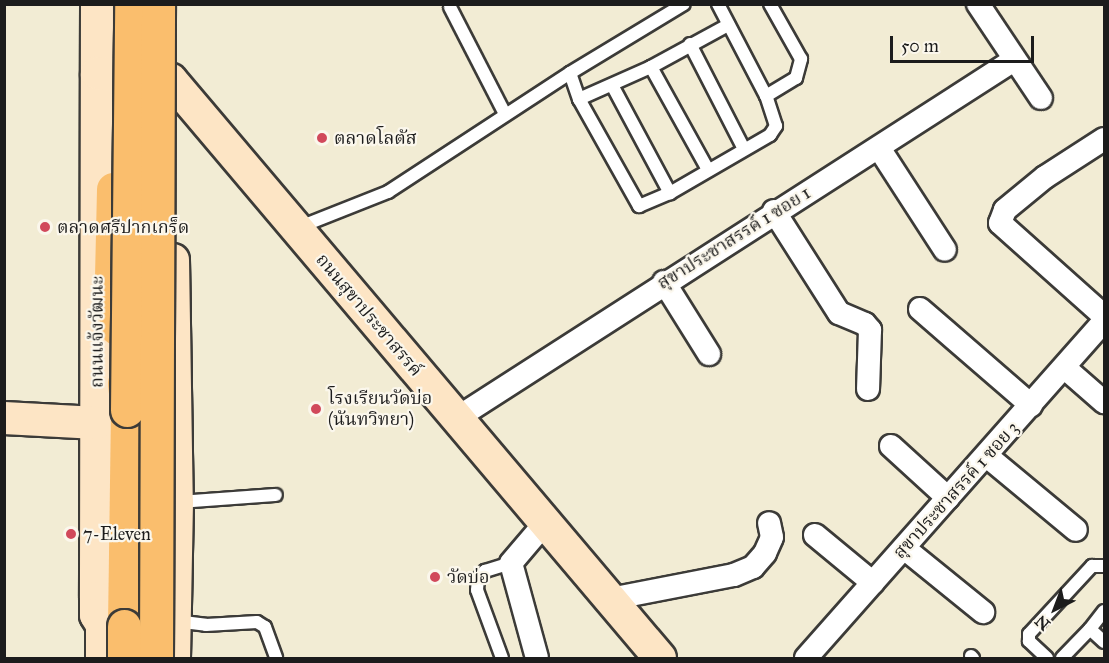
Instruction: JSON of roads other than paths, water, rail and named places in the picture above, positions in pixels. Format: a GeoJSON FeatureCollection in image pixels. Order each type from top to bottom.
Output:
{"type":"FeatureCollection","features":[{"type":"Feature","properties":{"kind":"main road","name":"ถนนแจ้งวัฒนะ"},"geometry":{"type":"LineString","coordinates":[[97,4],[96,607],[102,625],[102,658]]}},
{"type":"Feature","properties":{"kind":"main road"},"geometry":{"type":"LineString","coordinates":[[115,4],[111,278],[127,410]]}},
{"type":"Feature","properties":{"kind":"main road","name":"ถนนแจ้งวัฒนะ"},"geometry":{"type":"LineString","coordinates":[[124,658],[131,4]]}},
{"type":"Feature","properties":{"kind":"main road"},"geometry":{"type":"LineString","coordinates":[[156,658],[158,4]]}},
{"type":"Feature","properties":{"kind":"main road"},"geometry":{"type":"LineString","coordinates":[[173,4],[171,80],[177,502],[174,658]]}},
{"type":"Feature","properties":{"kind":"main road"},"geometry":{"type":"LineString","coordinates":[[97,73],[171,80]]}},
{"type":"Feature","properties":{"kind":"main road","name":"ถนนสุขาประชาสรรค์"},"geometry":{"type":"LineString","coordinates":[[171,80],[660,658]]}},
{"type":"Feature","properties":{"kind":"main road"},"geometry":{"type":"LineString","coordinates":[[4,418],[97,423]]}},
{"type":"Feature","properties":{"kind":"main road"},"geometry":{"type":"LineString","coordinates":[[102,625],[115,630],[148,631],[173,623]]}},
{"type":"Feature","properties":{"kind":"street"},"geometry":{"type":"LineString","coordinates":[[978,4],[1041,98]]}},
{"type":"Feature","properties":{"kind":"street","name":"สุขาประชาสรรค์ 1 ซอย 1"},"geometry":{"type":"LineString","coordinates":[[457,418],[774,211],[879,148],[1014,60]]}},
{"type":"Feature","properties":{"kind":"street"},"geometry":{"type":"LineString","coordinates":[[1102,143],[1045,177],[1005,210],[1000,223],[1104,316]]}},
{"type":"Feature","properties":{"kind":"street"},"geometry":{"type":"LineString","coordinates":[[879,148],[945,250]]}},
{"type":"Feature","properties":{"kind":"street"},"geometry":{"type":"LineString","coordinates":[[774,211],[839,313],[865,324],[870,330],[868,389]]}},
{"type":"Feature","properties":{"kind":"street"},"geometry":{"type":"LineString","coordinates":[[664,282],[709,354]]}},
{"type":"Feature","properties":{"kind":"street"},"geometry":{"type":"LineString","coordinates":[[920,309],[1031,405]]}},
{"type":"Feature","properties":{"kind":"street","name":"สุขาประชาสรรค์ 1 ซอย 3"},"geometry":{"type":"LineString","coordinates":[[806,658],[948,498],[988,457],[1104,321]]}},
{"type":"Feature","properties":{"kind":"street"},"geometry":{"type":"LineString","coordinates":[[1065,368],[1104,402]]}},
{"type":"Feature","properties":{"kind":"street"},"geometry":{"type":"LineString","coordinates":[[891,446],[948,498]]}},
{"type":"Feature","properties":{"kind":"street"},"geometry":{"type":"LineString","coordinates":[[988,457],[1076,530]]}},
{"type":"Feature","properties":{"kind":"street"},"geometry":{"type":"LineString","coordinates":[[537,658],[511,563],[545,523]]}},
{"type":"Feature","properties":{"kind":"street"},"geometry":{"type":"LineString","coordinates":[[610,599],[734,575],[753,567],[772,537],[770,523]]}},
{"type":"Feature","properties":{"kind":"street"},"geometry":{"type":"LineString","coordinates":[[815,535],[873,583]]}},
{"type":"Feature","properties":{"kind":"street"},"geometry":{"type":"LineString","coordinates":[[904,548],[983,612]]}},
{"type":"Feature","properties":{"kind":"lane"},"geometry":{"type":"LineString","coordinates":[[296,228],[388,192],[505,114],[684,4]]}},
{"type":"Feature","properties":{"kind":"lane"},"geometry":{"type":"LineString","coordinates":[[570,73],[579,99],[639,206],[670,193],[770,135],[776,126],[766,96],[718,4]]}},
{"type":"Feature","properties":{"kind":"lane"},"geometry":{"type":"LineString","coordinates":[[766,96],[796,78],[801,59],[770,4]]}},
{"type":"Feature","properties":{"kind":"lane"},"geometry":{"type":"LineString","coordinates":[[450,7],[505,114]]}},
{"type":"Feature","properties":{"kind":"lane"},"geometry":{"type":"LineString","coordinates":[[579,99],[651,67],[728,25]]}},
{"type":"Feature","properties":{"kind":"lane"},"geometry":{"type":"LineString","coordinates":[[690,44],[744,148]]}},
{"type":"Feature","properties":{"kind":"lane"},"geometry":{"type":"LineString","coordinates":[[651,67],[708,170]]}},
{"type":"Feature","properties":{"kind":"lane"},"geometry":{"type":"LineString","coordinates":[[612,85],[670,193]]}},
{"type":"Feature","properties":{"kind":"lane"},"geometry":{"type":"LineString","coordinates":[[177,502],[276,495]]}},
{"type":"Feature","properties":{"kind":"lane"},"geometry":{"type":"LineString","coordinates":[[502,658],[477,590],[478,579],[485,571],[511,563]]}},
{"type":"Feature","properties":{"kind":"lane"},"geometry":{"type":"LineString","coordinates":[[1047,658],[1029,641],[1029,634],[1092,566],[1104,566]]}},
{"type":"Feature","properties":{"kind":"lane"},"geometry":{"type":"LineString","coordinates":[[1062,658],[1090,629],[1104,610]]}},
{"type":"Feature","properties":{"kind":"lane"},"geometry":{"type":"LineString","coordinates":[[173,623],[207,625],[257,622],[270,635],[276,658]]}},
{"type":"Feature","properties":{"kind":"lane"},"geometry":{"type":"LineString","coordinates":[[1090,629],[1104,642]]}},
{"type":"Feature","properties":{"kind":"place","name":"ตลาดโลตัส"},"geometry":{"type":"Point","coordinates":[322,138]}},
{"type":"Feature","properties":{"kind":"place","name":"ตลาดศรีปากเกร็ด"},"geometry":{"type":"Point","coordinates":[45,227]}},
{"type":"Feature","properties":{"kind":"place","name":"โรงเรียนวัดบ่อ (นันทวิทยา)"},"geometry":{"type":"Point","coordinates":[316,409]}},
{"type":"Feature","properties":{"kind":"place","name":"7-Eleven"},"geometry":{"type":"Point","coordinates":[71,534]}},
{"type":"Feature","properties":{"kind":"place","name":"วัดบ่อ"},"geometry":{"type":"Point","coordinates":[435,577]}}]}
